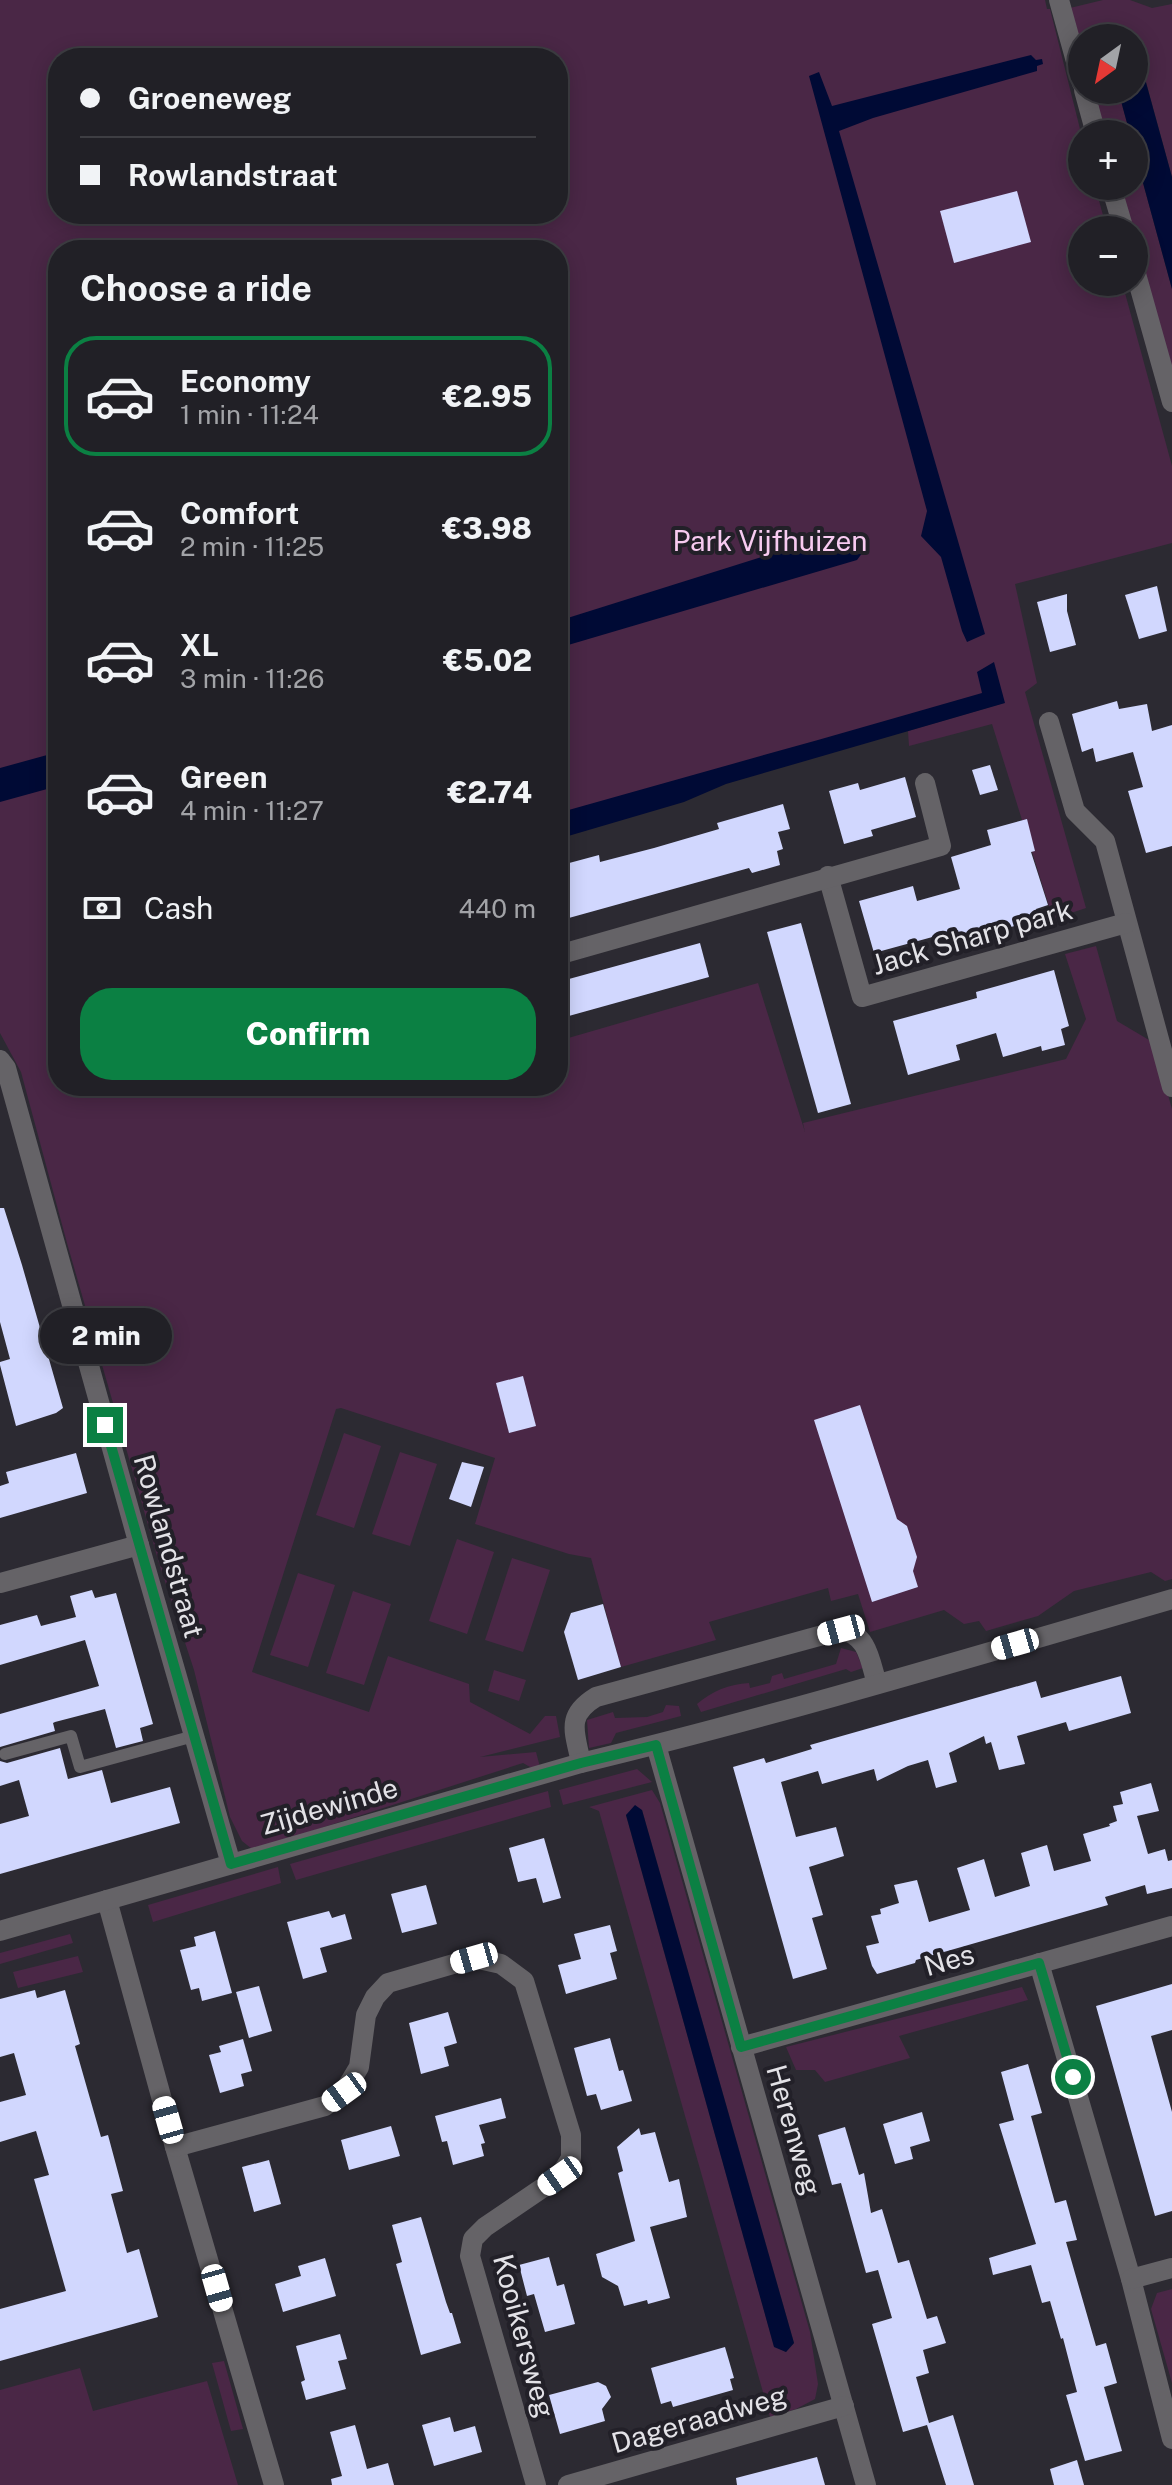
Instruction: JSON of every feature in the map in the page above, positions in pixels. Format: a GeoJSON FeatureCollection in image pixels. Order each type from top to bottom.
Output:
{"type":"FeatureCollection","features":[{"type":"Feature","properties":{"kind":"street"},"geometry":{"type":"LineString","coordinates":[[1059,0],[1068,32]]}},
{"type":"Feature","properties":{"kind":"street"},"geometry":{"type":"LineString","coordinates":[[1142,296],[1172,402]]}},
{"type":"Feature","properties":{"kind":"street"},"geometry":{"type":"LineString","coordinates":[[1049,722],[1075,811],[1105,841],[1172,1087]]}},
{"type":"Feature","properties":{"kind":"street"},"geometry":{"type":"LineString","coordinates":[[568,952],[941,846],[925,783]]}},
{"type":"Feature","properties":{"kind":"street","name":"Jack Sharp park"},"geometry":{"type":"LineString","coordinates":[[828,876],[862,997],[1126,923]]}},
{"type":"Feature","properties":{"kind":"street","name":"Rowlandstraat"},"geometry":{"type":"LineString","coordinates":[[0,1060],[6,1068],[231,1864]]}},
{"type":"Feature","properties":{"kind":"street"},"geometry":{"type":"LineString","coordinates":[[0,1583],[139,1545]]}},
{"type":"Feature","properties":{"kind":"street","name":"Zijdewinde"},"geometry":{"type":"LineString","coordinates":[[0,1931],[581,1763],[1171,1603]]}},
{"type":"Feature","properties":{"kind":"street"},"geometry":{"type":"LineString","coordinates":[[581,1763],[574,1721],[581,1706],[596,1697],[841,1630],[863,1639],[877,1684]]}},
{"type":"Feature","properties":{"kind":"street","name":"Herenweg"},"geometry":{"type":"LineString","coordinates":[[656,1745],[866,2485]]}},
{"type":"Feature","properties":{"kind":"street"},"geometry":{"type":"LineString","coordinates":[[107,1900],[175,2147],[274,2485]]}},
{"type":"Feature","properties":{"kind":"street","name":"Nes"},"geometry":{"type":"LineString","coordinates":[[741,2047],[1172,1926]]}},
{"type":"Feature","properties":{"kind":"street","name":"Kooikersweg"},"geometry":{"type":"LineString","coordinates":[[175,2147],[325,2106],[344,2092],[359,2067],[366,2015],[375,1997],[388,1983],[474,1958],[501,1964],[524,1981],[571,2135],[571,2158],[560,2176],[485,2227],[473,2239],[470,2256],[536,2485]]}},
{"type":"Feature","properties":{"kind":"street"},"geometry":{"type":"LineString","coordinates":[[1039,1963],[1131,2279],[1172,2439]]}},
{"type":"Feature","properties":{"kind":"street"},"geometry":{"type":"LineString","coordinates":[[1131,2279],[1172,2268]]}},
{"type":"Feature","properties":{"kind":"street","name":"Dageraadweg"},"geometry":{"type":"LineString","coordinates":[[568,2485],[844,2406]]}},
{"type":"Feature","properties":{"kind":"lane"},"geometry":{"type":"LineString","coordinates":[[5,1754],[71,1736],[80,1767],[194,1736]]}},
{"type":"Feature","properties":{"kind":"green space","name":"Park Vijfhuizen"},"geometry":{"type":"Polygon","coordinates":[[[0,0],[1045,0],[1068,81],[1068,104],[1074,104],[1078,120],[1068,120],[1068,200],[1099,200],[1103,216],[1068,216],[1068,296],[1126,296],[1172,466],[1172,543],[1015,584],[1037,683],[1025,692],[1086,908],[1053,919],[992,724],[909,746],[908,731],[1004,703],[1002,693],[568,822],[568,240],[48,240],[48,1096],[568,1096],[568,1038],[758,983],[805,1132],[803,1123],[1066,1059],[1086,1019],[1065,954],[1096,946],[1117,1021],[1154,1046],[1172,1109],[1172,1579],[1165,1581],[1151,1572],[1074,1591],[1038,1616],[986,1631],[979,1621],[964,1624],[944,1610],[870,1632],[858,1594],[831,1601],[828,1588],[709,1622],[716,1640],[621,1667],[591,1558],[475,1524],[495,1458],[341,1408],[336,1409],[252,1672],[369,1712],[388,1656],[469,1684],[470,1702],[530,1734],[545,1716],[556,1716],[560,1737],[480,1757],[536,1752],[540,1767],[532,1768],[523,1763],[252,1849],[242,1841],[230,1817],[194,1670],[159,1563],[21,1072],[0,1033],[0,0]]]}},
{"type":"Feature","properties":{"kind":"green space"},"geometry":{"type":"Polygon","coordinates":[[[1103,0],[1130,0],[1152,8],[1172,4],[1172,177],[1148,89],[1148,24],[1074,24],[1070,8],[1103,0]]]}},
{"type":"Feature","properties":{"kind":"green space"},"geometry":{"type":"Polygon","coordinates":[[[1096,104],[1122,104],[1126,120],[1101,120],[1096,104]]]}},
{"type":"Feature","properties":{"kind":"green space"},"geometry":{"type":"Polygon","coordinates":[[[1124,200],[1148,200],[1172,289],[1172,369],[1148,285],[1148,216],[1129,216],[1124,200]]]}},
{"type":"Feature","properties":{"kind":"green space"},"geometry":{"type":"Polygon","coordinates":[[[344,1433],[381,1446],[354,1528],[316,1515],[344,1433]]]}},
{"type":"Feature","properties":{"kind":"green space"},"geometry":{"type":"Polygon","coordinates":[[[400,1452],[437,1464],[410,1546],[372,1534],[400,1452]]]}},
{"type":"Feature","properties":{"kind":"green space"},"geometry":{"type":"Polygon","coordinates":[[[457,1539],[494,1552],[467,1634],[429,1621],[457,1539]]]}},
{"type":"Feature","properties":{"kind":"green space"},"geometry":{"type":"Polygon","coordinates":[[[512,1558],[550,1570],[523,1652],[485,1640],[512,1558]]]}},
{"type":"Feature","properties":{"kind":"green space"},"geometry":{"type":"Polygon","coordinates":[[[298,1573],[335,1585],[308,1667],[270,1655],[298,1573]]]}},
{"type":"Feature","properties":{"kind":"green space"},"geometry":{"type":"Polygon","coordinates":[[[353,1591],[391,1604],[364,1685],[326,1673],[353,1591]]]}},
{"type":"Feature","properties":{"kind":"green space"},"geometry":{"type":"Polygon","coordinates":[[[841,1648],[856,1652],[863,1668],[851,1672],[846,1669],[701,1712],[697,1704],[728,1687],[749,1683],[750,1688],[770,1683],[772,1676],[782,1673],[784,1679],[836,1664],[841,1648]]]}},
{"type":"Feature","properties":{"kind":"green space"},"geometry":{"type":"Polygon","coordinates":[[[494,1670],[526,1680],[519,1701],[488,1691],[494,1670]]]}},
{"type":"Feature","properties":{"kind":"green space"},"geometry":{"type":"Polygon","coordinates":[[[666,1705],[679,1706],[681,1716],[616,1733],[611,1743],[589,1748],[587,1720],[613,1712],[615,1718],[647,1717],[663,1712],[666,1705]]]}},
{"type":"Feature","properties":{"kind":"green space"},"geometry":{"type":"Polygon","coordinates":[[[637,1769],[652,1782],[563,1805],[559,1790],[637,1769]]]}},
{"type":"Feature","properties":{"kind":"green space"},"geometry":{"type":"Polygon","coordinates":[[[652,1790],[660,1803],[810,2332],[818,2384],[815,2399],[796,2409],[770,2417],[599,1811],[589,1807],[652,1790]],[[642,1810],[626,1815],[774,2346],[786,2352],[794,2343],[642,1810]]]}},
{"type":"Feature","properties":{"kind":"green space"},"geometry":{"type":"Polygon","coordinates":[[[548,1791],[551,1807],[296,1880],[290,1864],[548,1791]]]}},
{"type":"Feature","properties":{"kind":"green space"},"geometry":{"type":"Polygon","coordinates":[[[278,1867],[281,1883],[153,1922],[148,1905],[278,1867]]]}},
{"type":"Feature","properties":{"kind":"green space"},"geometry":{"type":"Polygon","coordinates":[[[70,1934],[73,1943],[0,1964],[0,1953],[70,1934]]]}},
{"type":"Feature","properties":{"kind":"green space"},"geometry":{"type":"Polygon","coordinates":[[[78,1956],[83,1972],[18,1988],[13,1972],[78,1956]]]}},
{"type":"Feature","properties":{"kind":"green space"},"geometry":{"type":"Polygon","coordinates":[[[1022,1987],[1028,2000],[899,2036],[910,2058],[825,2082],[815,2070],[796,2070],[786,2047],[1022,1987]]]}},
{"type":"Feature","properties":{"kind":"green space"},"geometry":{"type":"Polygon","coordinates":[[[1172,2289],[1172,2383],[1151,2309],[1157,2293],[1172,2289]]]}},
{"type":"Feature","properties":{"kind":"green space"},"geometry":{"type":"Polygon","coordinates":[[[224,2361],[243,2429],[231,2431],[212,2363],[224,2361]]]}},
{"type":"Feature","properties":{"kind":"green space"},"geometry":{"type":"Polygon","coordinates":[[[80,2368],[93,2411],[207,2381],[238,2485],[0,2485],[0,2390],[80,2368]]]}},
{"type":"Feature","properties":{"kind":"water"},"geometry":{"type":"Polygon","coordinates":[[[1031,55],[1036,60],[1042,59],[1043,64],[1037,66],[1037,71],[873,118],[839,131],[985,634],[967,642],[941,557],[921,536],[927,511],[809,76],[819,72],[832,106],[1031,55]]]}},
{"type":"Feature","properties":{"kind":"water"},"geometry":{"type":"Polygon","coordinates":[[[1148,90],[1172,177],[1172,289],[1148,200],[1148,120],[1126,120],[1122,104],[1148,104],[1148,90]]]}},
{"type":"Feature","properties":{"kind":"water"},"geometry":{"type":"Polygon","coordinates":[[[843,538],[866,548],[857,560],[568,645],[568,618],[768,555],[843,538]]]}},
{"type":"Feature","properties":{"kind":"water"},"geometry":{"type":"Polygon","coordinates":[[[994,662],[1005,703],[726,784],[684,802],[568,836],[568,810],[982,693],[977,672],[994,662]]]}},
{"type":"Feature","properties":{"kind":"water"},"geometry":{"type":"Polygon","coordinates":[[[48,755],[48,789],[0,802],[0,768],[48,755]]]}},
{"type":"Feature","properties":{"kind":"water"},"geometry":{"type":"Polygon","coordinates":[[[635,1805],[642,1810],[794,2343],[786,2352],[774,2347],[626,1815],[635,1805]]]}},
{"type":"Feature","properties":{"kind":"building"},"geometry":{"type":"Polygon","coordinates":[[[1017,191],[1031,242],[954,263],[940,211],[1017,191]]]}},
{"type":"Feature","properties":{"kind":"building"},"geometry":{"type":"Polygon","coordinates":[[[1157,586],[1167,631],[1139,639],[1125,595],[1157,586]]]}},
{"type":"Feature","properties":{"kind":"building"},"geometry":{"type":"Polygon","coordinates":[[[1067,594],[1067,611],[1076,645],[1050,652],[1037,602],[1067,594]]]}},
{"type":"Feature","properties":{"kind":"building"},"geometry":{"type":"Polygon","coordinates":[[[1117,701],[1119,709],[1147,704],[1152,731],[1172,725],[1172,846],[1146,853],[1128,791],[1143,787],[1133,752],[1096,762],[1093,748],[1082,752],[1072,714],[1117,701]]]}},
{"type":"Feature","properties":{"kind":"building"},"geometry":{"type":"Polygon","coordinates":[[[990,765],[998,790],[980,795],[972,770],[990,765]]]}},
{"type":"Feature","properties":{"kind":"building"},"geometry":{"type":"Polygon","coordinates":[[[905,777],[916,817],[871,830],[873,836],[844,844],[829,791],[858,783],[860,790],[905,777]]]}},
{"type":"Feature","properties":{"kind":"building"},"geometry":{"type":"Polygon","coordinates":[[[783,804],[790,829],[778,832],[783,849],[777,851],[780,865],[752,873],[749,868],[568,918],[568,863],[599,855],[600,862],[654,848],[719,829],[717,823],[783,804]]]}},
{"type":"Feature","properties":{"kind":"building"},"geometry":{"type":"Polygon","coordinates":[[[1027,819],[1035,851],[1031,852],[1048,905],[1036,909],[1039,919],[961,941],[958,930],[874,953],[859,901],[913,886],[917,901],[960,889],[951,857],[991,845],[987,830],[1027,819]]]}},
{"type":"Feature","properties":{"kind":"building"},"geometry":{"type":"Polygon","coordinates":[[[801,923],[851,1104],[818,1113],[767,932],[801,923]]]}},
{"type":"Feature","properties":{"kind":"building"},"geometry":{"type":"Polygon","coordinates":[[[700,943],[709,977],[568,1016],[568,979],[700,943]]]}},
{"type":"Feature","properties":{"kind":"building"},"geometry":{"type":"Polygon","coordinates":[[[1054,970],[1069,1026],[1061,1029],[1065,1045],[1042,1051],[1041,1046],[1003,1057],[996,1033],[956,1045],[960,1060],[908,1075],[893,1021],[977,998],[976,992],[1054,970]]]}},
{"type":"Feature","properties":{"kind":"building"},"geometry":{"type":"Polygon","coordinates":[[[0,1208],[4,1208],[22,1265],[63,1408],[16,1426],[0,1365],[0,1362],[10,1359],[0,1322],[0,1208]]]}},
{"type":"Feature","properties":{"kind":"building"},"geometry":{"type":"Polygon","coordinates":[[[523,1376],[536,1426],[509,1433],[496,1383],[523,1376]]]}},
{"type":"Feature","properties":{"kind":"building"},"geometry":{"type":"Polygon","coordinates":[[[860,1405],[897,1519],[907,1526],[917,1557],[913,1571],[918,1587],[872,1602],[814,1420],[860,1405]]]}},
{"type":"Feature","properties":{"kind":"building"},"geometry":{"type":"Polygon","coordinates":[[[76,1453],[87,1493],[0,1518],[0,1486],[9,1483],[6,1472],[76,1453]]]}},
{"type":"Feature","properties":{"kind":"building"},"geometry":{"type":"Polygon","coordinates":[[[462,1462],[484,1467],[471,1507],[449,1499],[462,1462]]]}},
{"type":"Feature","properties":{"kind":"building"},"geometry":{"type":"Polygon","coordinates":[[[92,1590],[95,1598],[116,1593],[153,1724],[140,1728],[143,1741],[116,1748],[105,1709],[55,1722],[55,1731],[0,1747],[0,1714],[99,1686],[85,1640],[0,1665],[0,1625],[37,1615],[41,1626],[76,1617],[70,1596],[92,1590]]]}},
{"type":"Feature","properties":{"kind":"building"},"geometry":{"type":"Polygon","coordinates":[[[603,1604],[621,1667],[578,1680],[564,1632],[571,1613],[603,1604]]]}},
{"type":"Feature","properties":{"kind":"building"},"geometry":{"type":"Polygon","coordinates":[[[1121,1676],[1131,1713],[1069,1731],[1066,1722],[1017,1736],[1025,1764],[999,1770],[991,1742],[986,1744],[984,1736],[949,1753],[957,1782],[936,1788],[928,1760],[877,1781],[874,1769],[822,1784],[818,1771],[781,1782],[796,1837],[836,1827],[844,1856],[809,1867],[823,1915],[812,1918],[827,1969],[793,1979],[733,1767],[764,1758],[766,1763],[812,1749],[810,1745],[1036,1681],[1041,1698],[1121,1676]]]}},
{"type":"Feature","properties":{"kind":"building"},"geometry":{"type":"Polygon","coordinates":[[[60,1748],[68,1779],[102,1770],[111,1803],[170,1787],[180,1823],[0,1874],[0,1824],[29,1816],[19,1780],[0,1786],[0,1761],[7,1763],[60,1748]]]}},
{"type":"Feature","properties":{"kind":"building"},"geometry":{"type":"Polygon","coordinates":[[[1151,1783],[1159,1811],[1137,1816],[1148,1854],[1165,1849],[1168,1861],[1172,1860],[1172,1888],[1147,1894],[1145,1885],[1105,1897],[1108,1905],[877,1974],[866,1946],[879,1943],[871,1916],[881,1914],[880,1909],[899,1903],[894,1885],[917,1880],[929,1922],[970,1910],[957,1868],[984,1859],[995,1897],[1030,1886],[1021,1853],[1047,1845],[1054,1871],[1091,1861],[1083,1834],[1117,1821],[1113,1806],[1123,1804],[1120,1792],[1151,1783]]]}},
{"type":"Feature","properties":{"kind":"building"},"geometry":{"type":"Polygon","coordinates":[[[544,1838],[561,1898],[543,1903],[536,1878],[518,1882],[509,1848],[544,1838]]]}},
{"type":"Feature","properties":{"kind":"building"},"geometry":{"type":"Polygon","coordinates":[[[426,1885],[437,1924],[402,1933],[391,1894],[426,1885]]]}},
{"type":"Feature","properties":{"kind":"building"},"geometry":{"type":"Polygon","coordinates":[[[329,1911],[332,1918],[345,1914],[352,1939],[320,1948],[327,1972],[303,1979],[287,1922],[329,1911]]]}},
{"type":"Feature","properties":{"kind":"building"},"geometry":{"type":"Polygon","coordinates":[[[610,1925],[617,1951],[610,1953],[617,1979],[566,1994],[558,1965],[581,1959],[574,1934],[610,1925]]]}},
{"type":"Feature","properties":{"kind":"building"},"geometry":{"type":"Polygon","coordinates":[[[215,1931],[232,1993],[202,2001],[199,1988],[191,1990],[180,1950],[196,1946],[194,1937],[215,1931]]]}},
{"type":"Feature","properties":{"kind":"building"},"geometry":{"type":"Polygon","coordinates":[[[1172,1984],[1172,2030],[1151,2036],[1172,2112],[1172,2211],[1155,2216],[1096,2006],[1172,1984]]]}},
{"type":"Feature","properties":{"kind":"building"},"geometry":{"type":"Polygon","coordinates":[[[259,1986],[272,2031],[249,2038],[236,1992],[259,1986]]]}},
{"type":"Feature","properties":{"kind":"building"},"geometry":{"type":"Polygon","coordinates":[[[35,1990],[37,1998],[65,1990],[80,2044],[75,2046],[101,2137],[108,2135],[123,2191],[111,2194],[127,2253],[139,2249],[158,2317],[0,2361],[0,2309],[66,2291],[34,2179],[49,2175],[36,2131],[0,2142],[0,2102],[26,2095],[14,2053],[0,2057],[0,1999],[35,1990]]]}},
{"type":"Feature","properties":{"kind":"building"},"geometry":{"type":"Polygon","coordinates":[[[448,2012],[457,2043],[444,2047],[449,2066],[421,2074],[409,2023],[448,2012]]]}},
{"type":"Feature","properties":{"kind":"building"},"geometry":{"type":"Polygon","coordinates":[[[610,2038],[632,2101],[601,2110],[596,2094],[587,2096],[574,2048],[610,2038]]]}},
{"type":"Feature","properties":{"kind":"building"},"geometry":{"type":"Polygon","coordinates":[[[243,2039],[252,2071],[241,2074],[244,2086],[220,2093],[209,2055],[221,2052],[219,2046],[243,2039]]]}},
{"type":"Feature","properties":{"kind":"building"},"geometry":{"type":"Polygon","coordinates":[[[1028,2064],[1042,2113],[1031,2116],[1055,2203],[1066,2200],[1077,2240],[1066,2242],[1096,2346],[1106,2343],[1117,2383],[1104,2387],[1122,2451],[1085,2461],[1066,2395],[1077,2392],[1050,2301],[1042,2303],[1031,2265],[993,2275],[989,2258],[1036,2244],[999,2124],[1014,2120],[1001,2072],[1028,2064]]]}},
{"type":"Feature","properties":{"kind":"building"},"geometry":{"type":"Polygon","coordinates":[[[501,2098],[506,2118],[479,2125],[485,2143],[481,2144],[484,2156],[453,2165],[447,2141],[442,2142],[435,2116],[501,2098]]]}},
{"type":"Feature","properties":{"kind":"building"},"geometry":{"type":"Polygon","coordinates":[[[922,2112],[930,2141],[910,2147],[913,2159],[895,2164],[883,2124],[922,2112]]]}},
{"type":"Feature","properties":{"kind":"building"},"geometry":{"type":"Polygon","coordinates":[[[391,2126],[400,2156],[349,2170],[341,2140],[391,2126]]]}},
{"type":"Feature","properties":{"kind":"building"},"geometry":{"type":"Polygon","coordinates":[[[845,2127],[859,2175],[864,2173],[871,2213],[882,2209],[898,2263],[909,2260],[927,2319],[937,2316],[946,2343],[923,2350],[929,2373],[916,2377],[929,2423],[953,2415],[974,2485],[946,2485],[927,2425],[903,2432],[872,2324],[892,2318],[878,2270],[866,2273],[841,2183],[832,2185],[818,2135],[845,2127]]]}},
{"type":"Feature","properties":{"kind":"building"},"geometry":{"type":"Polygon","coordinates":[[[639,2128],[641,2135],[655,2132],[669,2182],[679,2179],[687,2217],[650,2227],[670,2298],[624,2306],[618,2286],[602,2277],[596,2254],[635,2241],[618,2173],[623,2171],[617,2147],[639,2128]]]}},
{"type":"Feature","properties":{"kind":"building"},"geometry":{"type":"Polygon","coordinates":[[[269,2160],[281,2204],[254,2212],[242,2167],[269,2160]]]}},
{"type":"Feature","properties":{"kind":"building"},"geometry":{"type":"Polygon","coordinates":[[[421,2217],[461,2343],[421,2355],[396,2264],[402,2262],[392,2225],[421,2217]]]}},
{"type":"Feature","properties":{"kind":"building"},"geometry":{"type":"Polygon","coordinates":[[[549,2257],[557,2286],[564,2284],[575,2324],[545,2332],[534,2294],[527,2296],[519,2265],[549,2257]]]}},
{"type":"Feature","properties":{"kind":"building"},"geometry":{"type":"Polygon","coordinates":[[[325,2258],[336,2296],[283,2312],[275,2284],[301,2276],[298,2266],[325,2258]]]}},
{"type":"Feature","properties":{"kind":"building"},"geometry":{"type":"Polygon","coordinates":[[[340,2334],[347,2359],[338,2361],[346,2389],[306,2400],[301,2382],[305,2380],[296,2346],[340,2334]]]}},
{"type":"Feature","properties":{"kind":"building"},"geometry":{"type":"Polygon","coordinates":[[[725,2347],[734,2378],[730,2379],[733,2390],[673,2407],[671,2401],[661,2404],[651,2368],[725,2347]]]}},
{"type":"Feature","properties":{"kind":"building"},"geometry":{"type":"Polygon","coordinates":[[[598,2382],[606,2386],[611,2397],[602,2409],[605,2421],[560,2434],[549,2395],[598,2382]]]}},
{"type":"Feature","properties":{"kind":"building"},"geometry":{"type":"Polygon","coordinates":[[[450,2417],[454,2432],[475,2426],[482,2452],[434,2466],[422,2425],[450,2417]]]}},
{"type":"Feature","properties":{"kind":"building"},"geometry":{"type":"Polygon","coordinates":[[[355,2425],[367,2469],[388,2463],[394,2485],[332,2485],[331,2479],[342,2476],[330,2432],[355,2425]]]}},
{"type":"Feature","properties":{"kind":"building"},"geometry":{"type":"Polygon","coordinates":[[[817,2457],[825,2485],[737,2485],[736,2478],[817,2457]]]}},
{"type":"Feature","properties":{"kind":"building"},"geometry":{"type":"Polygon","coordinates":[[[1077,2460],[1084,2485],[1054,2485],[1050,2469],[1077,2460]]]}},
{"type":"Feature","properties":{"kind":"route"},"geometry":{"type":"LineString","coordinates":[[105,1425],[231,1864],[581,1763],[656,1745],[741,2047],[1039,1963],[1073,2077]]}}]}
